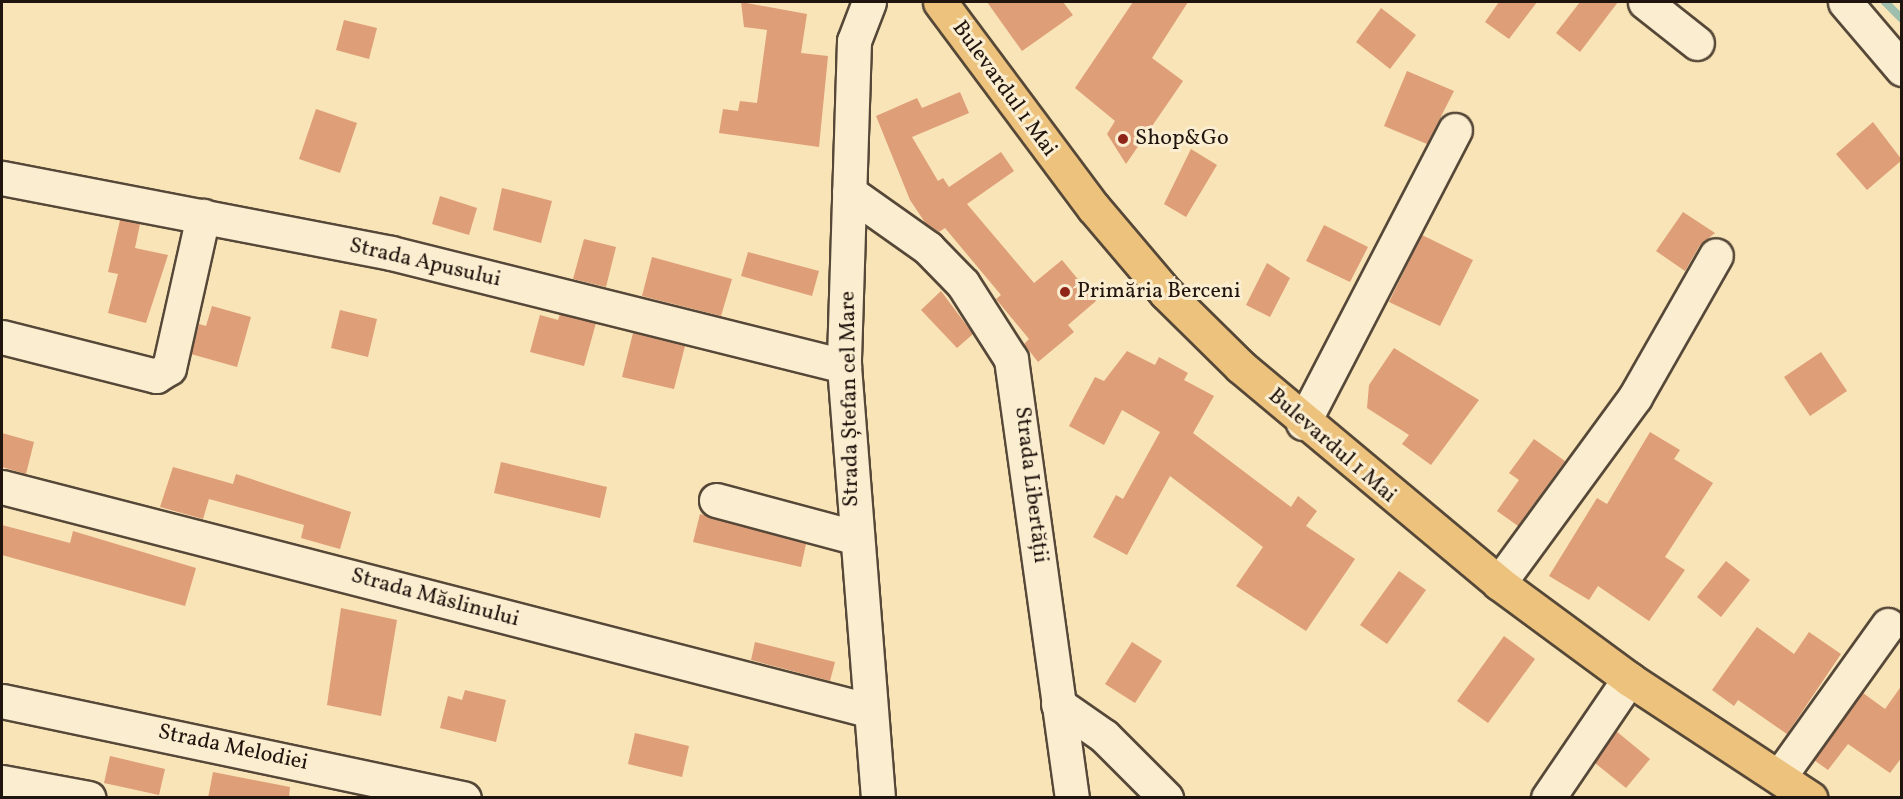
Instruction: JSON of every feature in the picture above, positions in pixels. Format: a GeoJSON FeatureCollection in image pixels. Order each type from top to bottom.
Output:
{"type":"FeatureCollection","features":[{"type":"Feature","properties":{"kind":"main road","name":"Bulevardul 1 Mai"},"geometry":{"type":"LineString","coordinates":[[940,2],[1132,254],[1204,331],[1303,423],[1499,583],[1629,679],[1810,798]]}},
{"type":"Feature","properties":{"kind":"street","name":"Strada Ștefan cel Mare"},"geometry":{"type":"LineString","coordinates":[[869,2],[854,41],[844,366],[854,537],[868,710],[878,798]]}},
{"type":"Feature","properties":{"kind":"street"},"geometry":{"type":"LineString","coordinates":[[1646,2],[1697,43]]}},
{"type":"Feature","properties":{"kind":"street"},"geometry":{"type":"LineString","coordinates":[[1845,2],[1902,69]]}},
{"type":"Feature","properties":{"kind":"street"},"geometry":{"type":"LineString","coordinates":[[1303,423],[1455,130]]}},
{"type":"Feature","properties":{"kind":"street","name":"Strada Apusului"},"geometry":{"type":"LineString","coordinates":[[2,178],[391,253],[844,366]]}},
{"type":"Feature","properties":{"kind":"street","name":"Strada Libertății"},"geometry":{"type":"LineString","coordinates":[[849,192],[928,248],[963,284],[1011,359],[1072,798]]}},
{"type":"Feature","properties":{"kind":"street"},"geometry":{"type":"LineString","coordinates":[[2,337],[156,376],[169,368],[203,216]]}},
{"type":"Feature","properties":{"kind":"street"},"geometry":{"type":"LineString","coordinates":[[1499,583],[1635,397],[1716,255]]}},
{"type":"Feature","properties":{"kind":"street","name":"Strada Măslinului"},"geometry":{"type":"LineString","coordinates":[[2,487],[868,710]]}},
{"type":"Feature","properties":{"kind":"street"},"geometry":{"type":"LineString","coordinates":[[716,500],[854,537]]}},
{"type":"Feature","properties":{"kind":"street"},"geometry":{"type":"LineString","coordinates":[[1779,777],[1888,625]]}},
{"type":"Feature","properties":{"kind":"street"},"geometry":{"type":"LineString","coordinates":[[1548,798],[1629,679]]}},
{"type":"Feature","properties":{"kind":"street","name":"Strada Melodiei"},"geometry":{"type":"LineString","coordinates":[[2,701],[464,798]]}},
{"type":"Feature","properties":{"kind":"street"},"geometry":{"type":"LineString","coordinates":[[1058,704],[1104,736],[1166,798]]}},
{"type":"Feature","properties":{"kind":"street"},"geometry":{"type":"LineString","coordinates":[[2,782],[89,798]]}},
{"type":"Feature","properties":{"kind":"building"},"geometry":{"type":"Polygon","coordinates":[[[741,2],[807,14],[801,53],[828,56],[819,147],[719,133],[723,109],[738,111],[740,101],[757,103],[767,30],[744,27],[741,2]]]}},
{"type":"Feature","properties":{"kind":"building"},"geometry":{"type":"Polygon","coordinates":[[[987,2],[1063,2],[1073,15],[1022,51],[987,2]]]}},
{"type":"Feature","properties":{"kind":"building"},"geometry":{"type":"Polygon","coordinates":[[[1133,2],[1188,2],[1152,58],[1183,81],[1126,164],[1107,134],[1115,121],[1075,88],[1133,2]]]}},
{"type":"Feature","properties":{"kind":"building"},"geometry":{"type":"Polygon","coordinates":[[[1499,2],[1537,2],[1509,39],[1485,22],[1499,2]]]}},
{"type":"Feature","properties":{"kind":"building"},"geometry":{"type":"Polygon","coordinates":[[[1580,2],[1618,2],[1580,52],[1556,33],[1580,2]]]}},
{"type":"Feature","properties":{"kind":"building"},"geometry":{"type":"Polygon","coordinates":[[[1381,8],[1416,35],[1390,69],[1356,42],[1381,8]]]}},
{"type":"Feature","properties":{"kind":"building"},"geometry":{"type":"Polygon","coordinates":[[[344,20],[377,28],[369,59],[336,50],[344,20]]]}},
{"type":"Feature","properties":{"kind":"building"},"geometry":{"type":"Polygon","coordinates":[[[1407,71],[1454,91],[1427,144],[1384,126],[1407,71]]]}},
{"type":"Feature","properties":{"kind":"building"},"geometry":{"type":"Polygon","coordinates":[[[960,92],[969,113],[912,137],[938,181],[943,178],[949,187],[1001,152],[1014,171],[967,204],[1034,283],[1062,260],[1096,301],[1068,325],[1074,332],[1038,362],[1024,344],[1029,339],[996,299],[1001,295],[945,228],[939,232],[926,224],[910,200],[876,116],[917,98],[922,108],[960,92]]]}},
{"type":"Feature","properties":{"kind":"building"},"geometry":{"type":"Polygon","coordinates":[[[316,109],[357,123],[340,173],[299,159],[316,109]]]}},
{"type":"Feature","properties":{"kind":"building"},"geometry":{"type":"Polygon","coordinates":[[[1873,122],[1902,160],[1867,190],[1836,154],[1873,122]]]}},
{"type":"Feature","properties":{"kind":"building"},"geometry":{"type":"Polygon","coordinates":[[[1191,149],[1217,165],[1186,217],[1164,204],[1191,149]]]}},
{"type":"Feature","properties":{"kind":"building"},"geometry":{"type":"Polygon","coordinates":[[[502,188],[552,201],[541,243],[493,230],[502,188]]]}},
{"type":"Feature","properties":{"kind":"building"},"geometry":{"type":"Polygon","coordinates":[[[440,196],[477,208],[469,235],[432,224],[440,196]]]}},
{"type":"Feature","properties":{"kind":"building"},"geometry":{"type":"Polygon","coordinates":[[[1683,212],[1715,233],[1700,245],[1685,271],[1656,251],[1683,212]]]}},
{"type":"Feature","properties":{"kind":"building"},"geometry":{"type":"Polygon","coordinates":[[[120,220],[140,224],[135,248],[168,255],[146,323],[108,313],[118,274],[108,272],[120,220]]]}},
{"type":"Feature","properties":{"kind":"building"},"geometry":{"type":"Polygon","coordinates":[[[1324,225],[1368,247],[1350,282],[1306,261],[1324,225]]]}},
{"type":"Feature","properties":{"kind":"building"},"geometry":{"type":"Polygon","coordinates":[[[1422,235],[1473,260],[1440,326],[1389,302],[1422,235]]]}},
{"type":"Feature","properties":{"kind":"building"},"geometry":{"type":"Polygon","coordinates":[[[584,239],[616,247],[606,287],[573,279],[584,239]]]}},
{"type":"Feature","properties":{"kind":"building"},"geometry":{"type":"Polygon","coordinates":[[[748,252],[819,271],[812,296],[741,276],[748,252]]]}},
{"type":"Feature","properties":{"kind":"building"},"geometry":{"type":"Polygon","coordinates":[[[652,257],[732,279],[721,316],[642,296],[652,257]]]}},
{"type":"Feature","properties":{"kind":"building"},"geometry":{"type":"Polygon","coordinates":[[[1267,263],[1290,278],[1270,317],[1246,305],[1267,263]]]}},
{"type":"Feature","properties":{"kind":"building"},"geometry":{"type":"Polygon","coordinates":[[[941,291],[973,334],[957,348],[921,310],[941,291]]]}},
{"type":"Feature","properties":{"kind":"building"},"geometry":{"type":"Polygon","coordinates":[[[212,306],[251,317],[237,367],[191,354],[199,324],[206,326],[212,306]]]}},
{"type":"Feature","properties":{"kind":"building"},"geometry":{"type":"Polygon","coordinates":[[[340,310],[377,319],[368,357],[331,348],[340,310]]]}},
{"type":"Feature","properties":{"kind":"building"},"geometry":{"type":"Polygon","coordinates":[[[560,314],[596,323],[584,366],[530,352],[540,315],[558,320],[560,314]]]}},
{"type":"Feature","properties":{"kind":"building"},"geometry":{"type":"Polygon","coordinates":[[[633,333],[685,346],[674,389],[622,377],[633,333]]]}},
{"type":"Feature","properties":{"kind":"building"},"geometry":{"type":"Polygon","coordinates":[[[1394,348],[1479,400],[1431,465],[1402,444],[1409,435],[1367,408],[1369,385],[1394,348]]]}},
{"type":"Feature","properties":{"kind":"building"},"geometry":{"type":"Polygon","coordinates":[[[1127,351],[1155,365],[1159,357],[1188,373],[1184,380],[1214,396],[1193,433],[1291,507],[1298,496],[1317,511],[1306,526],[1355,559],[1306,631],[1236,586],[1263,547],[1170,476],[1127,555],[1093,537],[1116,495],[1123,499],[1160,432],[1122,410],[1104,445],[1069,426],[1095,377],[1104,381],[1127,351]]]}},
{"type":"Feature","properties":{"kind":"building"},"geometry":{"type":"Polygon","coordinates":[[[1821,352],[1847,391],[1810,416],[1784,377],[1821,352]]]}},
{"type":"Feature","properties":{"kind":"building"},"geometry":{"type":"Polygon","coordinates":[[[1650,432],[1680,450],[1674,459],[1713,483],[1665,557],[1685,570],[1649,621],[1598,586],[1589,600],[1549,576],[1597,498],[1607,504],[1650,432]]]}},
{"type":"Feature","properties":{"kind":"building"},"geometry":{"type":"Polygon","coordinates":[[[2,433],[34,442],[26,474],[2,467],[2,433]]]}},
{"type":"Feature","properties":{"kind":"building"},"geometry":{"type":"Polygon","coordinates":[[[1534,439],[1565,461],[1518,526],[1497,511],[1519,480],[1509,473],[1534,439]]]}},
{"type":"Feature","properties":{"kind":"building"},"geometry":{"type":"Polygon","coordinates":[[[501,462],[607,487],[600,518],[494,493],[501,462]]]}},
{"type":"Feature","properties":{"kind":"building"},"geometry":{"type":"Polygon","coordinates":[[[173,467],[233,484],[236,474],[351,512],[340,549],[301,538],[304,525],[209,499],[203,519],[160,507],[173,467]]]}},
{"type":"Feature","properties":{"kind":"building"},"geometry":{"type":"Polygon","coordinates":[[[700,514],[806,544],[801,567],[693,542],[700,514]]]}},
{"type":"Feature","properties":{"kind":"building"},"geometry":{"type":"Polygon","coordinates":[[[2,525],[70,543],[73,531],[196,568],[185,606],[2,555],[2,525]]]}},
{"type":"Feature","properties":{"kind":"building"},"geometry":{"type":"Polygon","coordinates":[[[1726,561],[1750,580],[1721,617],[1697,597],[1726,561]]]}},
{"type":"Feature","properties":{"kind":"building"},"geometry":{"type":"Polygon","coordinates":[[[1399,571],[1426,590],[1387,644],[1360,625],[1399,571]]]}},
{"type":"Feature","properties":{"kind":"building"},"geometry":{"type":"Polygon","coordinates":[[[341,608],[397,620],[381,716],[327,705],[341,608]]]}},
{"type":"Feature","properties":{"kind":"building"},"geometry":{"type":"Polygon","coordinates":[[[1757,627],[1794,654],[1809,632],[1841,654],[1787,734],[1738,700],[1734,706],[1712,690],[1757,627]]]}},
{"type":"Feature","properties":{"kind":"building"},"geometry":{"type":"Polygon","coordinates":[[[1504,636],[1535,659],[1488,723],[1457,701],[1504,636]]]}},
{"type":"Feature","properties":{"kind":"building"},"geometry":{"type":"Polygon","coordinates":[[[755,642],[835,662],[830,681],[751,660],[755,642]]]}},
{"type":"Feature","properties":{"kind":"building"},"geometry":{"type":"Polygon","coordinates":[[[1132,642],[1162,661],[1135,703],[1105,684],[1132,642]]]}},
{"type":"Feature","properties":{"kind":"building"},"geometry":{"type":"Polygon","coordinates":[[[1902,685],[1902,757],[1890,773],[1848,744],[1828,770],[1814,760],[1863,693],[1885,709],[1902,685]]]}},
{"type":"Feature","properties":{"kind":"building"},"geometry":{"type":"Polygon","coordinates":[[[465,690],[506,700],[496,742],[440,728],[448,696],[462,700],[465,690]]]}},
{"type":"Feature","properties":{"kind":"building"},"geometry":{"type":"Polygon","coordinates":[[[1616,731],[1650,759],[1626,788],[1595,763],[1616,731]]]}},
{"type":"Feature","properties":{"kind":"building"},"geometry":{"type":"Polygon","coordinates":[[[635,733],[689,746],[682,777],[628,764],[635,733]]]}},
{"type":"Feature","properties":{"kind":"building"},"geometry":{"type":"Polygon","coordinates":[[[110,756],[165,769],[159,795],[104,783],[110,756]]]}},
{"type":"Feature","properties":{"kind":"building"},"geometry":{"type":"Polygon","coordinates":[[[213,772],[290,787],[289,798],[208,798],[213,772]]]}},
{"type":"Feature","properties":{"kind":"waterway"},"geometry":{"type":"LineString","coordinates":[[1885,2],[1902,19]]}},
{"type":"Feature","properties":{"kind":"place","name":"Shop&Go"},"geometry":{"type":"Point","coordinates":[1123,139]}},
{"type":"Feature","properties":{"kind":"place","name":"Primăria Berceni"},"geometry":{"type":"Point","coordinates":[1065,292]}}]}
